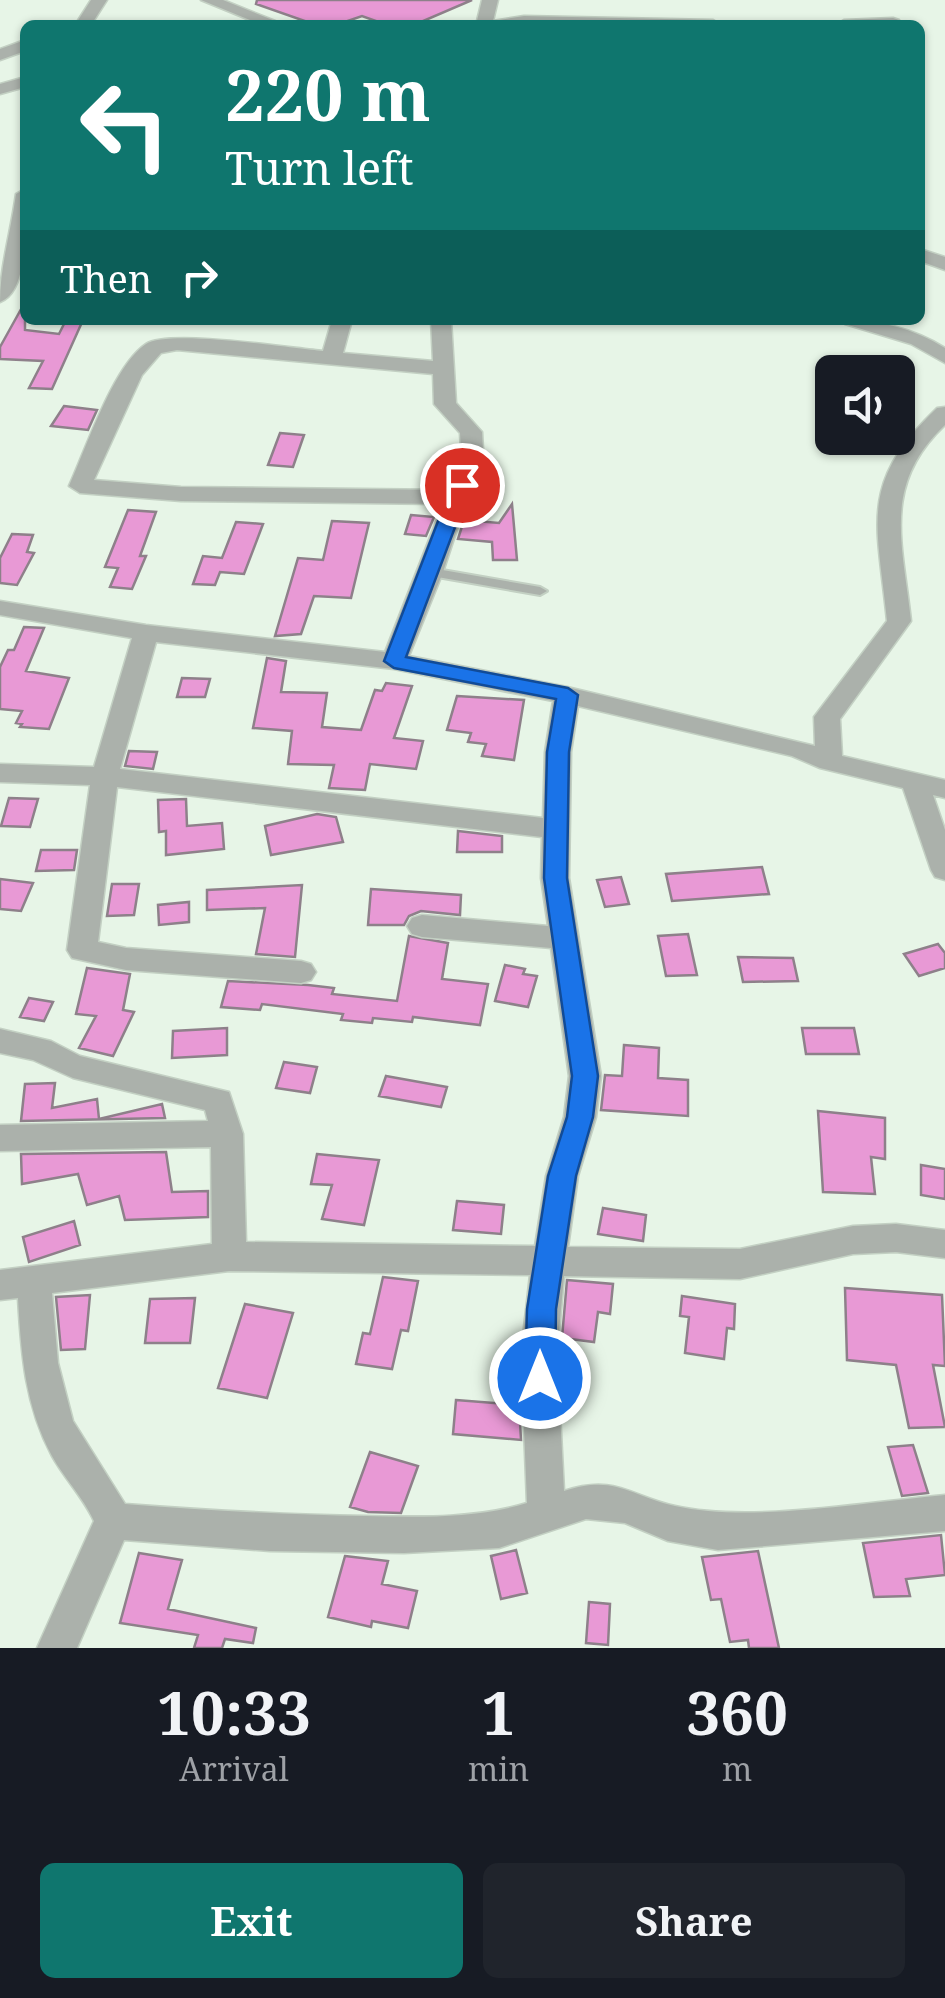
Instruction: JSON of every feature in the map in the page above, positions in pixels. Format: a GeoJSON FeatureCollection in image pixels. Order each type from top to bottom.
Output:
{"type":"FeatureCollection","features":[{"type":"Feature","properties":{"kind":"street"},"geometry":{"type":"LineString","coordinates":[[218,1],[265,20]]}},
{"type":"Feature","properties":{"kind":"street"},"geometry":{"type":"LineString","coordinates":[[0,296],[18,251],[20,234]]}},
{"type":"Feature","properties":{"kind":"street"},"geometry":{"type":"LineString","coordinates":[[330,358],[340,325]]}},
{"type":"Feature","properties":{"kind":"street"},"geometry":{"type":"LineString","coordinates":[[394,661],[431,572],[472,450],[471,432],[445,404],[441,325]]}},
{"type":"Feature","properties":{"kind":"street"},"geometry":{"type":"LineString","coordinates":[[868,325],[918,340],[945,357]]}},
{"type":"Feature","properties":{"kind":"street"},"geometry":{"type":"LineString","coordinates":[[441,368],[177,344],[154,348],[132,372],[80,486],[181,494],[457,497]]}},
{"type":"Feature","properties":{"kind":"street"},"geometry":{"type":"LineString","coordinates":[[830,762],[827,717],[847,696],[899,621],[889,519],[902,460],[922,433],[945,413]]}},
{"type":"Feature","properties":{"kind":"street"},"geometry":{"type":"LineString","coordinates":[[0,608],[146,633],[394,661],[568,695],[799,749],[830,762],[945,789]]}},
{"type":"Feature","properties":{"kind":"street"},"geometry":{"type":"LineString","coordinates":[[146,633],[105,776],[82,950],[126,959],[301,972]]}},
{"type":"Feature","properties":{"kind":"street"},"geometry":{"type":"LineString","coordinates":[[546,1514],[539,1354],[562,1176],[580,1117],[585,1076],[556,878],[558,752],[568,695]]}},
{"type":"Feature","properties":{"kind":"street"},"geometry":{"type":"LineString","coordinates":[[0,773],[105,776],[555,830]]}},
{"type":"Feature","properties":{"kind":"street"},"geometry":{"type":"LineString","coordinates":[[914,781],[945,870]]}},
{"type":"Feature","properties":{"kind":"street"},"geometry":{"type":"LineString","coordinates":[[422,926],[564,938]]}},
{"type":"Feature","properties":{"kind":"street"},"geometry":{"type":"LineString","coordinates":[[0,1042],[40,1049],[73,1066],[218,1101],[227,1134],[229,1256]]}},
{"type":"Feature","properties":{"kind":"street"},"geometry":{"type":"LineString","coordinates":[[0,1138],[227,1134]]}},
{"type":"Feature","properties":{"kind":"street"},"geometry":{"type":"LineString","coordinates":[[57,1648],[112,1521],[106,1500],[64,1444],[52,1420],[17,1283],[229,1256],[740,1264],[852,1240],[896,1238],[945,1244]]}},
{"type":"Feature","properties":{"kind":"street"},"geometry":{"type":"LineString","coordinates":[[112,1521],[270,1533],[404,1535],[498,1530],[586,1500],[611,1501],[668,1523],[718,1532],[945,1513]]}},
{"type":"Feature","properties":{"kind":"lane"},"geometry":{"type":"LineString","coordinates":[[431,572],[540,591]]}},
{"type":"Feature","properties":{"kind":"building"},"geometry":{"type":"Polygon","coordinates":[[[257,0],[472,0],[426,20],[373,20],[362,16],[350,20],[302,20],[256,4],[257,0]]]}},
{"type":"Feature","properties":{"kind":"building"},"geometry":{"type":"Polygon","coordinates":[[[20,311],[20,325],[25,325],[25,330],[59,334],[64,325],[81,325],[52,389],[29,388],[43,361],[0,359],[0,347],[20,311]]]}},
{"type":"Feature","properties":{"kind":"building"},"geometry":{"type":"Polygon","coordinates":[[[64,406],[97,410],[88,430],[51,426],[64,406]]]}},
{"type":"Feature","properties":{"kind":"building"},"geometry":{"type":"Polygon","coordinates":[[[280,433],[304,435],[293,467],[268,465],[280,433]]]}},
{"type":"Feature","properties":{"kind":"building"},"geometry":{"type":"Polygon","coordinates":[[[512,504],[517,560],[493,560],[492,542],[458,539],[464,520],[499,523],[512,504]]]}},
{"type":"Feature","properties":{"kind":"building"},"geometry":{"type":"Polygon","coordinates":[[[128,510],[156,512],[140,556],[146,556],[132,589],[110,587],[118,568],[105,567],[128,510]]]}},
{"type":"Feature","properties":{"kind":"building"},"geometry":{"type":"Polygon","coordinates":[[[411,515],[434,517],[426,536],[405,534],[411,515]]]}},
{"type":"Feature","properties":{"kind":"building"},"geometry":{"type":"Polygon","coordinates":[[[332,521],[369,523],[351,598],[314,596],[301,634],[275,636],[298,558],[323,560],[332,521]]]}},
{"type":"Feature","properties":{"kind":"building"},"geometry":{"type":"Polygon","coordinates":[[[236,522],[263,524],[244,574],[220,572],[215,585],[193,584],[203,556],[222,558],[236,522]]]}},
{"type":"Feature","properties":{"kind":"building"},"geometry":{"type":"Polygon","coordinates":[[[12,534],[33,535],[27,552],[34,553],[17,585],[0,583],[0,558],[12,534]]]}},
{"type":"Feature","properties":{"kind":"building"},"geometry":{"type":"Polygon","coordinates":[[[24,627],[44,628],[26,671],[69,678],[49,729],[20,727],[22,724],[16,723],[22,711],[0,709],[0,667],[8,650],[14,650],[24,627]]]}},
{"type":"Feature","properties":{"kind":"building"},"geometry":{"type":"Polygon","coordinates":[[[267,658],[286,661],[281,692],[327,693],[322,727],[361,730],[375,690],[382,691],[386,683],[412,686],[394,738],[423,741],[416,769],[370,764],[365,790],[329,788],[334,765],[288,764],[292,731],[253,728],[267,658]]]}},
{"type":"Feature","properties":{"kind":"building"},"geometry":{"type":"Polygon","coordinates":[[[182,678],[210,679],[205,697],[177,697],[182,678]]]}},
{"type":"Feature","properties":{"kind":"building"},"geometry":{"type":"Polygon","coordinates":[[[457,696],[524,700],[514,760],[482,756],[486,744],[468,742],[471,733],[447,730],[457,696]]]}},
{"type":"Feature","properties":{"kind":"building"},"geometry":{"type":"Polygon","coordinates":[[[129,751],[157,752],[153,769],[125,766],[129,751]]]}},
{"type":"Feature","properties":{"kind":"building"},"geometry":{"type":"Polygon","coordinates":[[[9,798],[38,799],[30,827],[1,826],[9,798]]]}},
{"type":"Feature","properties":{"kind":"building"},"geometry":{"type":"Polygon","coordinates":[[[186,799],[187,826],[222,823],[224,849],[166,855],[166,831],[159,832],[158,800],[186,799]]]}},
{"type":"Feature","properties":{"kind":"building"},"geometry":{"type":"Polygon","coordinates":[[[317,814],[336,817],[343,842],[271,855],[265,826],[317,814]]]}},
{"type":"Feature","properties":{"kind":"building"},"geometry":{"type":"Polygon","coordinates":[[[458,831],[502,836],[502,852],[457,852],[458,831]]]}},
{"type":"Feature","properties":{"kind":"building"},"geometry":{"type":"Polygon","coordinates":[[[41,850],[77,850],[74,870],[36,871],[41,850]]]}},
{"type":"Feature","properties":{"kind":"building"},"geometry":{"type":"Polygon","coordinates":[[[762,867],[769,894],[672,901],[666,874],[762,867]]]}},
{"type":"Feature","properties":{"kind":"building"},"geometry":{"type":"Polygon","coordinates":[[[621,877],[629,904],[605,907],[597,880],[621,877]]]}},
{"type":"Feature","properties":{"kind":"building"},"geometry":{"type":"Polygon","coordinates":[[[0,879],[33,883],[21,911],[0,909],[0,879]]]}},
{"type":"Feature","properties":{"kind":"building"},"geometry":{"type":"Polygon","coordinates":[[[112,884],[139,884],[134,915],[107,916],[112,884]]]}},
{"type":"Feature","properties":{"kind":"building"},"geometry":{"type":"Polygon","coordinates":[[[302,885],[295,957],[256,954],[265,908],[207,910],[207,890],[302,885]]]}},
{"type":"Feature","properties":{"kind":"building"},"geometry":{"type":"Polygon","coordinates":[[[371,889],[461,895],[460,915],[421,911],[409,916],[404,925],[368,925],[371,889]]]}},
{"type":"Feature","properties":{"kind":"building"},"geometry":{"type":"Polygon","coordinates":[[[189,902],[189,922],[159,925],[158,905],[189,902]]]}},
{"type":"Feature","properties":{"kind":"building"},"geometry":{"type":"Polygon","coordinates":[[[688,934],[697,975],[666,976],[658,936],[688,934]]]}},
{"type":"Feature","properties":{"kind":"building"},"geometry":{"type":"Polygon","coordinates":[[[409,936],[448,943],[442,979],[488,984],[480,1025],[413,1017],[412,1022],[373,1018],[372,1023],[341,1020],[343,1014],[262,1004],[260,1010],[221,1007],[228,981],[334,988],[332,994],[397,1001],[409,936]]]}},
{"type":"Feature","properties":{"kind":"building"},"geometry":{"type":"Polygon","coordinates":[[[938,944],[945,953],[945,968],[919,976],[904,954],[938,944]]]}},
{"type":"Feature","properties":{"kind":"building"},"geometry":{"type":"Polygon","coordinates":[[[738,957],[793,958],[798,981],[743,982],[738,957]]]}},
{"type":"Feature","properties":{"kind":"building"},"geometry":{"type":"Polygon","coordinates":[[[505,965],[537,976],[528,1007],[495,1001],[505,965]]]}},
{"type":"Feature","properties":{"kind":"building"},"geometry":{"type":"Polygon","coordinates":[[[87,968],[130,974],[123,1010],[134,1012],[113,1056],[79,1048],[96,1016],[76,1014],[87,968]]]}},
{"type":"Feature","properties":{"kind":"building"},"geometry":{"type":"Polygon","coordinates":[[[29,998],[53,1002],[44,1021],[20,1017],[29,998]]]}},
{"type":"Feature","properties":{"kind":"building"},"geometry":{"type":"Polygon","coordinates":[[[227,1028],[227,1055],[172,1058],[173,1031],[227,1028]]]}},
{"type":"Feature","properties":{"kind":"building"},"geometry":{"type":"Polygon","coordinates":[[[802,1028],[854,1028],[859,1054],[806,1054],[802,1028]]]}},
{"type":"Feature","properties":{"kind":"building"},"geometry":{"type":"Polygon","coordinates":[[[624,1045],[659,1048],[658,1078],[688,1080],[688,1116],[601,1110],[605,1075],[622,1076],[624,1045]]]}},
{"type":"Feature","properties":{"kind":"building"},"geometry":{"type":"Polygon","coordinates":[[[284,1062],[317,1067],[310,1093],[276,1088],[284,1062]]]}},
{"type":"Feature","properties":{"kind":"building"},"geometry":{"type":"Polygon","coordinates":[[[386,1076],[447,1087],[441,1107],[379,1096],[386,1076]]]}},
{"type":"Feature","properties":{"kind":"building"},"geometry":{"type":"Polygon","coordinates":[[[55,1083],[52,1108],[97,1099],[99,1119],[162,1104],[165,1118],[21,1121],[25,1084],[55,1083]]]}},
{"type":"Feature","properties":{"kind":"building"},"geometry":{"type":"Polygon","coordinates":[[[818,1111],[885,1118],[885,1159],[871,1157],[875,1194],[823,1192],[818,1111]]]}},
{"type":"Feature","properties":{"kind":"building"},"geometry":{"type":"Polygon","coordinates":[[[166,1152],[172,1192],[208,1191],[208,1217],[125,1220],[119,1196],[87,1205],[78,1174],[22,1184],[21,1154],[166,1152]]]}},
{"type":"Feature","properties":{"kind":"building"},"geometry":{"type":"Polygon","coordinates":[[[317,1154],[379,1160],[364,1225],[322,1219],[332,1185],[311,1184],[317,1154]]]}},
{"type":"Feature","properties":{"kind":"building"},"geometry":{"type":"Polygon","coordinates":[[[921,1165],[945,1169],[945,1199],[921,1195],[921,1165]]]}},
{"type":"Feature","properties":{"kind":"building"},"geometry":{"type":"Polygon","coordinates":[[[457,1201],[504,1205],[501,1234],[453,1230],[457,1201]]]}},
{"type":"Feature","properties":{"kind":"building"},"geometry":{"type":"Polygon","coordinates":[[[603,1208],[646,1215],[643,1241],[598,1234],[603,1208]]]}},
{"type":"Feature","properties":{"kind":"building"},"geometry":{"type":"Polygon","coordinates":[[[74,1221],[80,1245],[29,1262],[23,1237],[74,1221]]]}},
{"type":"Feature","properties":{"kind":"building"},"geometry":{"type":"Polygon","coordinates":[[[383,1277],[418,1281],[408,1331],[401,1330],[392,1369],[356,1364],[363,1333],[370,1334],[383,1277]]]}},
{"type":"Feature","properties":{"kind":"building"},"geometry":{"type":"Polygon","coordinates":[[[567,1280],[613,1284],[610,1314],[598,1312],[594,1342],[562,1338],[567,1280]]]}},
{"type":"Feature","properties":{"kind":"building"},"geometry":{"type":"Polygon","coordinates":[[[845,1288],[942,1295],[945,1366],[933,1365],[945,1427],[909,1428],[896,1365],[847,1360],[845,1288]]]}},
{"type":"Feature","properties":{"kind":"building"},"geometry":{"type":"Polygon","coordinates":[[[90,1295],[85,1349],[61,1350],[56,1297],[90,1295]]]}},
{"type":"Feature","properties":{"kind":"building"},"geometry":{"type":"Polygon","coordinates":[[[682,1296],[735,1304],[734,1329],[727,1328],[724,1359],[685,1353],[689,1317],[680,1316],[682,1296]]]}},
{"type":"Feature","properties":{"kind":"building"},"geometry":{"type":"Polygon","coordinates":[[[195,1298],[190,1343],[145,1343],[150,1299],[195,1298]]]}},
{"type":"Feature","properties":{"kind":"building"},"geometry":{"type":"Polygon","coordinates":[[[245,1304],[293,1313],[267,1398],[218,1388],[245,1304]]]}},
{"type":"Feature","properties":{"kind":"building"},"geometry":{"type":"Polygon","coordinates":[[[456,1400],[519,1405],[521,1440],[453,1434],[456,1400]]]}},
{"type":"Feature","properties":{"kind":"building"},"geometry":{"type":"Polygon","coordinates":[[[913,1445],[928,1493],[902,1496],[888,1447],[913,1445]]]}},
{"type":"Feature","properties":{"kind":"building"},"geometry":{"type":"Polygon","coordinates":[[[370,1452],[418,1466],[401,1513],[350,1507],[370,1452]]]}},
{"type":"Feature","properties":{"kind":"building"},"geometry":{"type":"Polygon","coordinates":[[[941,1535],[945,1575],[906,1579],[910,1596],[874,1597],[863,1543],[941,1535]]]}},
{"type":"Feature","properties":{"kind":"building"},"geometry":{"type":"Polygon","coordinates":[[[516,1550],[527,1593],[501,1599],[491,1556],[516,1550]]]}},
{"type":"Feature","properties":{"kind":"building"},"geometry":{"type":"Polygon","coordinates":[[[758,1551],[779,1648],[749,1648],[748,1640],[730,1642],[721,1599],[711,1600],[702,1557],[758,1551]]]}},
{"type":"Feature","properties":{"kind":"building"},"geometry":{"type":"Polygon","coordinates":[[[139,1553],[182,1560],[168,1609],[256,1628],[253,1643],[225,1639],[222,1648],[194,1648],[198,1635],[120,1623],[139,1553]]]}},
{"type":"Feature","properties":{"kind":"building"},"geometry":{"type":"Polygon","coordinates":[[[345,1556],[388,1561],[382,1584],[417,1591],[408,1628],[372,1621],[371,1627],[328,1617],[345,1556]]]}},
{"type":"Feature","properties":{"kind":"building"},"geometry":{"type":"Polygon","coordinates":[[[589,1602],[610,1604],[608,1645],[586,1643],[589,1602]]]}},
{"type":"Feature","properties":{"kind":"route"},"geometry":{"type":"LineString","coordinates":[[462,485],[394,661],[568,695],[558,752],[556,878],[585,1076],[584,1100],[562,1176],[542,1309],[540,1378]]}}]}
